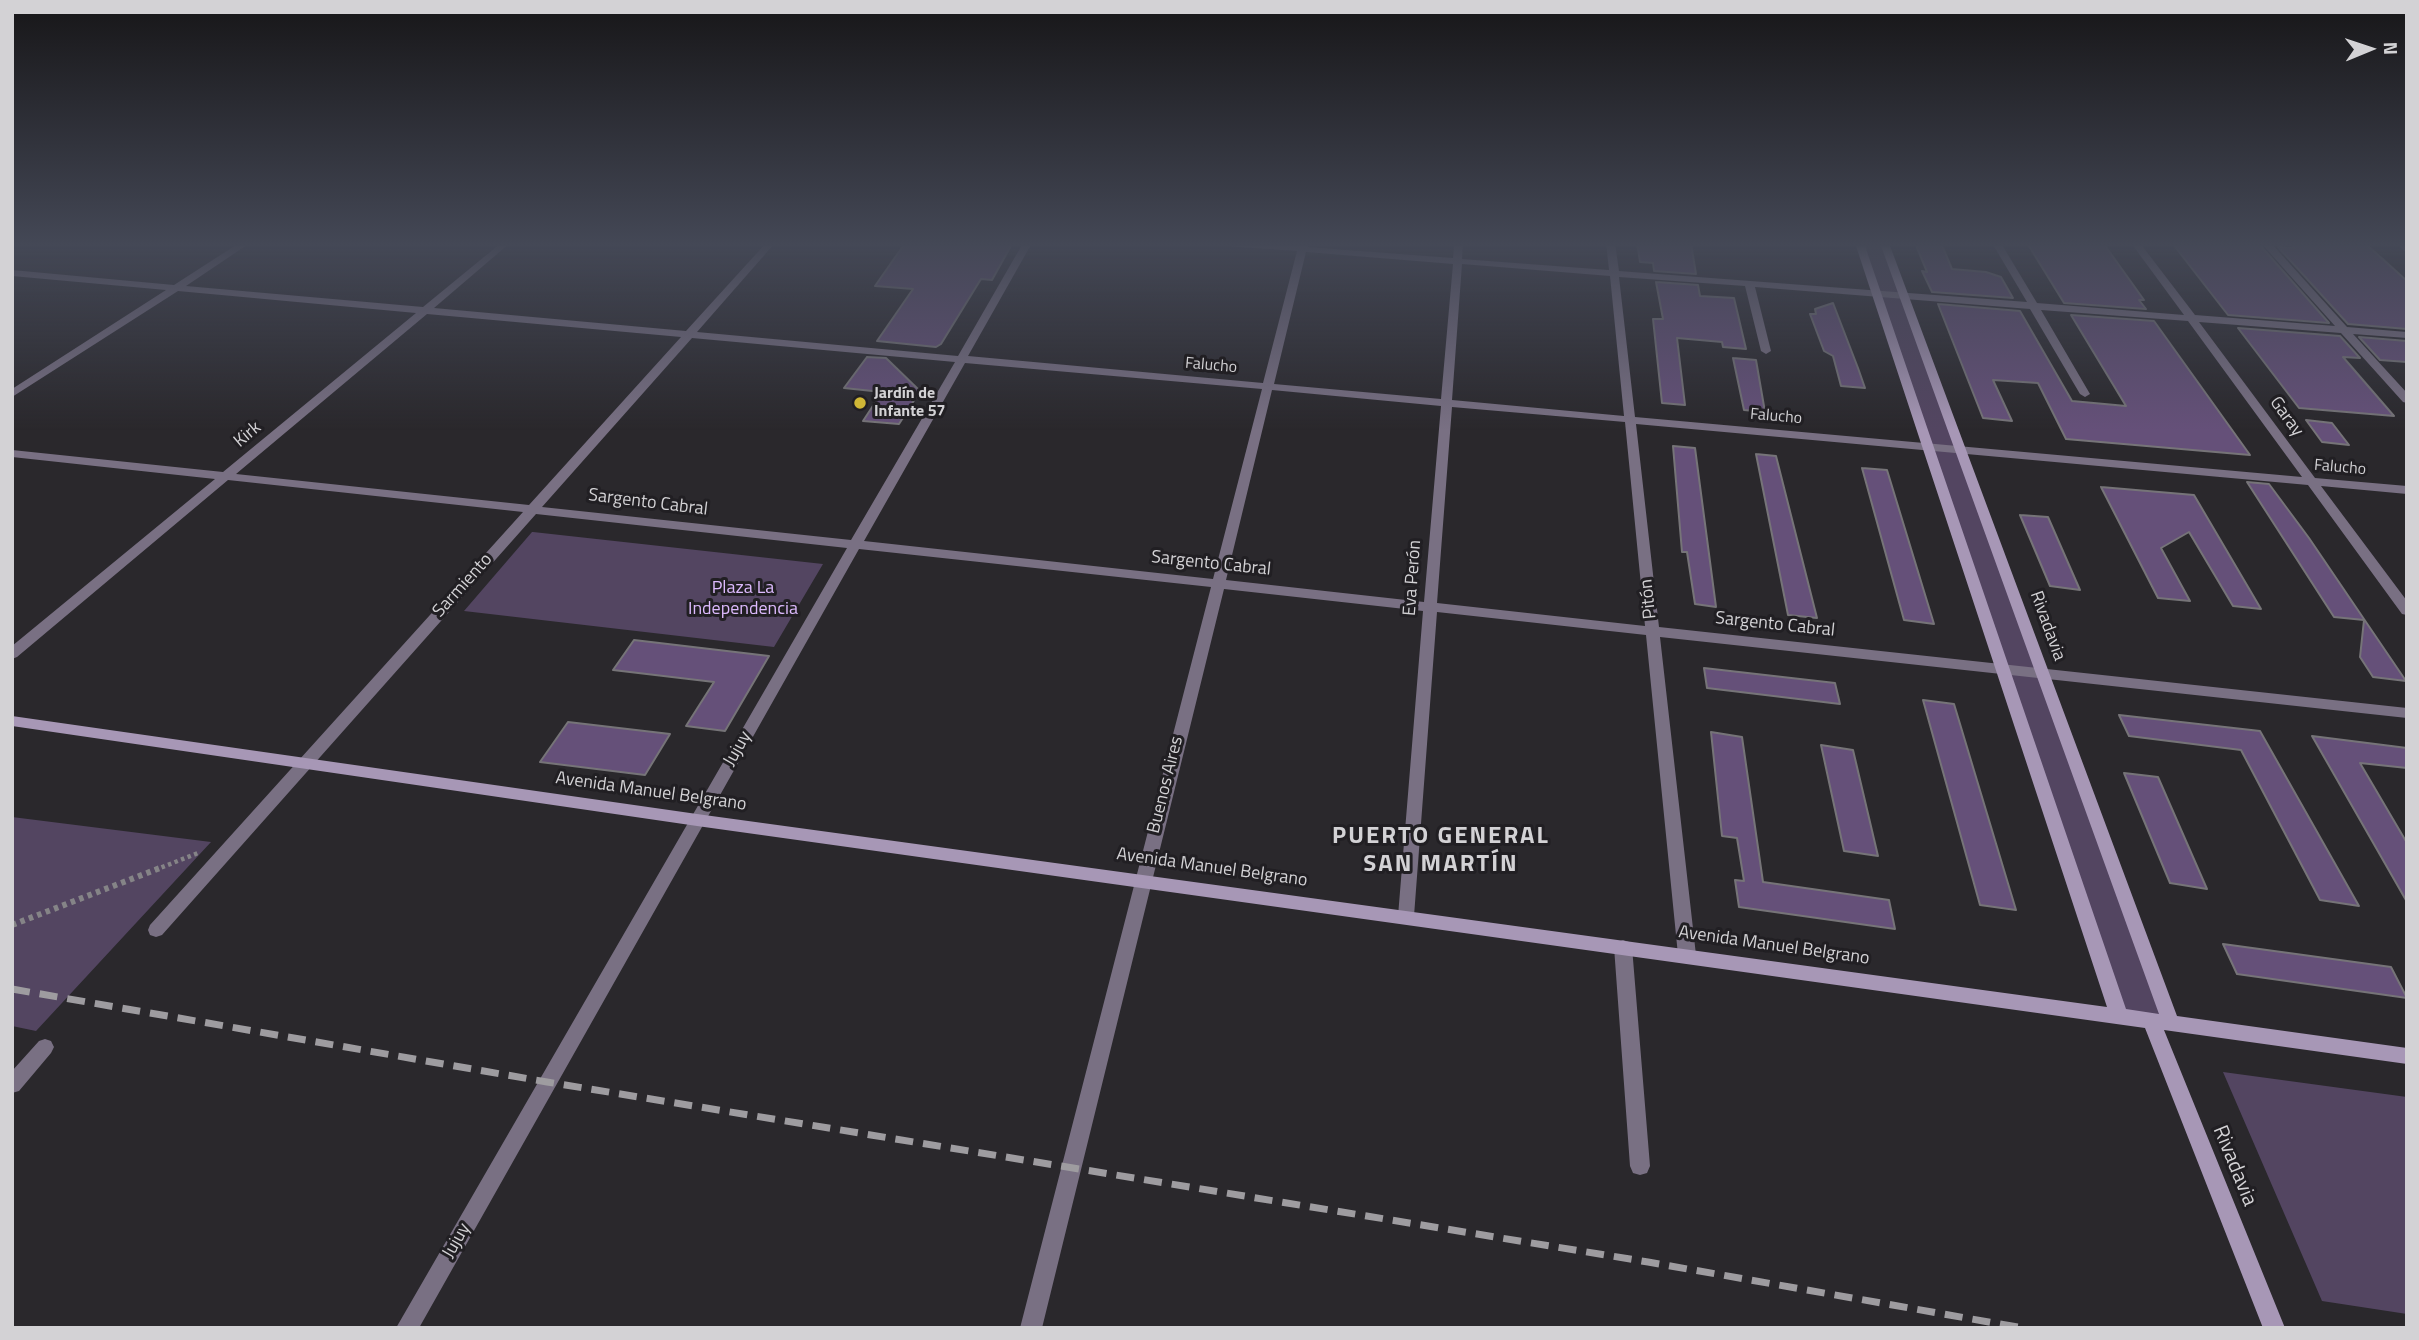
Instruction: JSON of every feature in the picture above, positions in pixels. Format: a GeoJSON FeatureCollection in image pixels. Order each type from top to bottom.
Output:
{"type":"FeatureCollection","features":[{"type":"Feature","properties":{"kind":"street"},"geometry":{"type":"LineString","coordinates":[[12,394],[148,306]]}},
{"type":"Feature","properties":{"kind":"street","name":"Falucho"},"geometry":{"type":"LineString","coordinates":[[377,306],[2407,490]]}},
{"type":"Feature","properties":{"kind":"street","name":"Kirk"},"geometry":{"type":"LineString","coordinates":[[12,653],[431,306]]}},
{"type":"Feature","properties":{"kind":"street","name":"Sarmiento"},"geometry":{"type":"LineString","coordinates":[[156,930],[715,306]]}},
{"type":"Feature","properties":{"kind":"street","name":"Jujuy"},"geometry":{"type":"LineString","coordinates":[[407,1328],[992,306]]}},
{"type":"Feature","properties":{"kind":"street","name":"Buenos Aires"},"geometry":{"type":"LineString","coordinates":[[1031,1328],[1288,306]]}},
{"type":"Feature","properties":{"kind":"street","name":"Eva Perón"},"geometry":{"type":"LineString","coordinates":[[1406,916],[1454,306]]}},
{"type":"Feature","properties":{"kind":"street","name":"Pitón"},"geometry":{"type":"LineString","coordinates":[[1618,306],[1687,955]]}},
{"type":"Feature","properties":{"kind":"street"},"geometry":{"type":"LineString","coordinates":[[1754,306],[1766,351]]}},
{"type":"Feature","properties":{"kind":"street"},"geometry":{"type":"LineString","coordinates":[[1880,306],[2119,1016]]}},
{"type":"Feature","properties":{"kind":"street","name":"Rivadavia"},"geometry":{"type":"LineString","coordinates":[[1907,306],[2042,674],[2161,1022],[2274,1328]]}},
{"type":"Feature","properties":{"kind":"street"},"geometry":{"type":"LineString","coordinates":[[2028,306],[2407,335]]}},
{"type":"Feature","properties":{"kind":"street"},"geometry":{"type":"LineString","coordinates":[[2034,306],[2085,394]]}},
{"type":"Feature","properties":{"kind":"street","name":"Garay"},"geometry":{"type":"LineString","coordinates":[[2183,306],[2407,611]]}},
{"type":"Feature","properties":{"kind":"street"},"geometry":{"type":"LineString","coordinates":[[2322,306],[2407,400]]}},
{"type":"Feature","properties":{"kind":"street","name":"Sargento Cabral"},"geometry":{"type":"LineString","coordinates":[[12,453],[854,547],[2407,713]]}},
{"type":"Feature","properties":{"kind":"street","name":"Avenida Manuel Belgrano"},"geometry":{"type":"LineString","coordinates":[[12,721],[697,820],[2407,1056]]}},
{"type":"Feature","properties":{"kind":"street"},"geometry":{"type":"LineString","coordinates":[[1623,947],[1640,1166]]}},
{"type":"Feature","properties":{"kind":"street"},"geometry":{"type":"LineString","coordinates":[[12,1085],[45,1047]]}},
{"type":"Feature","properties":{"kind":"path"},"geometry":{"type":"LineString","coordinates":[[12,925],[201,852]]}},
{"type":"Feature","properties":{"kind":"green space"},"geometry":{"type":"Polygon","coordinates":[[[1880,306],[1907,306],[2171,1023],[2119,1016],[1880,306]]]}},
{"type":"Feature","properties":{"kind":"green space","name":"Plaza La Independencia"},"geometry":{"type":"Polygon","coordinates":[[[532,532],[823,564],[774,647],[464,611],[532,532]]]}},
{"type":"Feature","properties":{"kind":"green space"},"geometry":{"type":"Polygon","coordinates":[[[12,817],[211,842],[36,1031],[12,1026],[12,817]]]}},
{"type":"Feature","properties":{"kind":"green space"},"geometry":{"type":"Polygon","coordinates":[[[2223,1072],[2407,1097],[2407,1314],[2322,1301],[2223,1072]]]}},
{"type":"Feature","properties":{"kind":"building"},"geometry":{"type":"Polygon","coordinates":[[[902,306],[965,306],[941,344],[936,347],[877,341],[902,306]]]}},
{"type":"Feature","properties":{"kind":"building"},"geometry":{"type":"Polygon","coordinates":[[[1660,306],[1736,306],[1746,349],[1723,347],[1722,342],[1677,338],[1685,405],[1662,403],[1653,319],[1663,319],[1660,306]]]}},
{"type":"Feature","properties":{"kind":"building"},"geometry":{"type":"Polygon","coordinates":[[[1834,306],[1865,388],[1841,386],[1833,356],[1824,351],[1810,314],[1816,314],[1815,309],[1834,306]]]}},
{"type":"Feature","properties":{"kind":"building"},"geometry":{"type":"Polygon","coordinates":[[[1939,306],[2020,311],[2072,401],[2126,406],[2071,315],[2154,321],[2250,455],[2066,439],[2038,383],[1993,380],[2012,421],[1983,418],[1939,306]]]}},
{"type":"Feature","properties":{"kind":"building"},"geometry":{"type":"Polygon","coordinates":[[[2099,306],[2143,306],[2146,309],[2099,306]]]}},
{"type":"Feature","properties":{"kind":"building"},"geometry":{"type":"Polygon","coordinates":[[[2221,306],[2314,306],[2329,323],[2228,315],[2221,306]]]}},
{"type":"Feature","properties":{"kind":"building"},"geometry":{"type":"Polygon","coordinates":[[[2331,306],[2407,306],[2407,329],[2348,324],[2331,306]]]}},
{"type":"Feature","properties":{"kind":"building"},"geometry":{"type":"Polygon","coordinates":[[[2238,328],[2340,336],[2360,358],[2343,357],[2394,416],[2299,408],[2238,328]]]}},
{"type":"Feature","properties":{"kind":"building"},"geometry":{"type":"Polygon","coordinates":[[[2359,337],[2407,341],[2407,362],[2380,360],[2359,337]]]}},
{"type":"Feature","properties":{"kind":"building"},"geometry":{"type":"Polygon","coordinates":[[[867,357],[886,358],[920,391],[899,424],[863,421],[882,392],[844,388],[867,357]]]}},
{"type":"Feature","properties":{"kind":"building"},"geometry":{"type":"Polygon","coordinates":[[[1733,358],[1756,360],[1765,412],[1744,410],[1733,358]]]}},
{"type":"Feature","properties":{"kind":"building"},"geometry":{"type":"Polygon","coordinates":[[[2306,420],[2332,423],[2349,445],[2322,442],[2306,420]]]}},
{"type":"Feature","properties":{"kind":"building"},"geometry":{"type":"Polygon","coordinates":[[[1673,446],[1695,448],[1716,607],[1695,604],[1687,552],[1682,552],[1673,446]]]}},
{"type":"Feature","properties":{"kind":"building"},"geometry":{"type":"Polygon","coordinates":[[[1756,454],[1776,456],[1817,618],[1788,615],[1756,454]]]}},
{"type":"Feature","properties":{"kind":"building"},"geometry":{"type":"Polygon","coordinates":[[[1862,468],[1887,470],[1934,624],[1904,620],[1862,468]]]}},
{"type":"Feature","properties":{"kind":"building"},"geometry":{"type":"Polygon","coordinates":[[[2247,482],[2269,484],[2309,538],[2406,681],[2373,677],[2360,657],[2364,620],[2334,617],[2247,482]]]}},
{"type":"Feature","properties":{"kind":"building"},"geometry":{"type":"Polygon","coordinates":[[[2101,487],[2194,495],[2261,609],[2233,606],[2189,532],[2161,548],[2190,601],[2158,598],[2101,487]]]}},
{"type":"Feature","properties":{"kind":"building"},"geometry":{"type":"Polygon","coordinates":[[[2020,515],[2048,517],[2080,590],[2050,586],[2020,515]]]}},
{"type":"Feature","properties":{"kind":"building"},"geometry":{"type":"Polygon","coordinates":[[[634,640],[769,656],[725,731],[686,726],[714,682],[613,670],[634,640]]]}},
{"type":"Feature","properties":{"kind":"building"},"geometry":{"type":"Polygon","coordinates":[[[1704,668],[1835,683],[1840,704],[1707,688],[1704,668]]]}},
{"type":"Feature","properties":{"kind":"building"},"geometry":{"type":"Polygon","coordinates":[[[1923,700],[1954,704],[2016,910],[1980,905],[1923,700]]]}},
{"type":"Feature","properties":{"kind":"building"},"geometry":{"type":"Polygon","coordinates":[[[2119,715],[2260,731],[2359,906],[2320,900],[2241,750],[2129,736],[2119,715]]]}},
{"type":"Feature","properties":{"kind":"building"},"geometry":{"type":"Polygon","coordinates":[[[568,722],[670,734],[645,775],[540,762],[568,722]]]}},
{"type":"Feature","properties":{"kind":"building"},"geometry":{"type":"Polygon","coordinates":[[[1711,732],[1742,737],[1763,882],[1889,900],[1895,929],[1739,907],[1735,880],[1744,881],[1737,838],[1722,836],[1711,732]]]}},
{"type":"Feature","properties":{"kind":"building"},"geometry":{"type":"Polygon","coordinates":[[[2312,736],[2407,748],[2407,768],[2360,763],[2407,843],[2407,902],[2312,736]]]}},
{"type":"Feature","properties":{"kind":"building"},"geometry":{"type":"Polygon","coordinates":[[[1821,745],[1853,750],[1878,856],[1844,851],[1821,745]]]}},
{"type":"Feature","properties":{"kind":"building"},"geometry":{"type":"Polygon","coordinates":[[[2124,773],[2158,777],[2207,889],[2170,883],[2124,773]]]}},
{"type":"Feature","properties":{"kind":"building"},"geometry":{"type":"Polygon","coordinates":[[[2223,944],[2391,967],[2407,998],[2237,974],[2223,944]]]}},
{"type":"Feature","properties":{"kind":"railway"},"geometry":{"type":"LineString","coordinates":[[12,989],[547,1082],[1648,1262],[2023,1328]]}},
{"type":"Feature","properties":{"kind":"place","name":"Jardín de Infante 57"},"geometry":{"type":"Point","coordinates":[860,403]}},
{"type":"Feature","properties":{"kind":"district","name":"PUERTO GENERAL SAN MARTÍN"},"geometry":{"type":"Point","coordinates":[1441,851]}}]}
